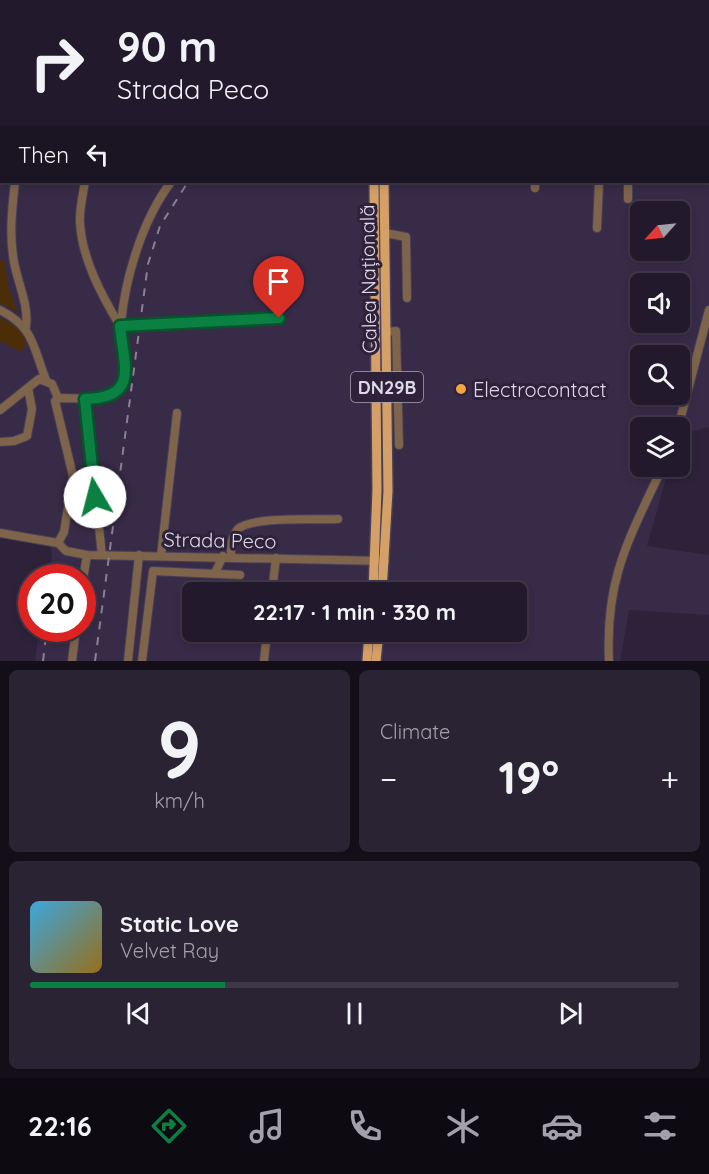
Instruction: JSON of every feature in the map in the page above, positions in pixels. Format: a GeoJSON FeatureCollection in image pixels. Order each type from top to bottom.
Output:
{"type":"FeatureCollection","features":[{"type":"Feature","properties":{"kind":"main road","name":"Calea Națională"},"geometry":{"type":"LineString","coordinates":[[374,183],[377,490],[381,582]]}},
{"type":"Feature","properties":{"kind":"main road","name":"Calea Națională"},"geometry":{"type":"LineString","coordinates":[[375,582],[388,491],[384,183]]}},
{"type":"Feature","properties":{"kind":"main road"},"geometry":{"type":"LineString","coordinates":[[367,661],[368,642]]}},
{"type":"Feature","properties":{"kind":"main road"},"geometry":{"type":"LineString","coordinates":[[376,661],[378,642]]}},
{"type":"Feature","properties":{"kind":"street"},"geometry":{"type":"LineString","coordinates":[[15,183],[10,229],[14,263],[28,314],[26,327]]}},
{"type":"Feature","properties":{"kind":"street"},"geometry":{"type":"LineString","coordinates":[[85,183],[80,222],[88,259],[103,296],[120,326]]}},
{"type":"Feature","properties":{"kind":"street"},"geometry":{"type":"LineString","coordinates":[[58,398],[112,397],[123,383],[120,326],[125,299],[138,250],[159,197],[170,183]]}},
{"type":"Feature","properties":{"kind":"street"},"geometry":{"type":"LineString","coordinates":[[597,228],[599,183]]}},
{"type":"Feature","properties":{"kind":"street"},"geometry":{"type":"LineString","coordinates":[[628,183],[628,199]]}},
{"type":"Feature","properties":{"kind":"street"},"geometry":{"type":"LineString","coordinates":[[385,233],[406,237],[407,298]]}},
{"type":"Feature","properties":{"kind":"street"},"geometry":{"type":"LineString","coordinates":[[0,310],[26,327],[46,380]]}},
{"type":"Feature","properties":{"kind":"street"},"geometry":{"type":"LineString","coordinates":[[681,417],[709,310]]}},
{"type":"Feature","properties":{"kind":"street"},"geometry":{"type":"LineString","coordinates":[[120,326],[279,318]]}},
{"type":"Feature","properties":{"kind":"street"},"geometry":{"type":"LineString","coordinates":[[387,332],[396,331],[399,445]]}},
{"type":"Feature","properties":{"kind":"street"},"geometry":{"type":"LineString","coordinates":[[0,410],[39,380],[46,380],[52,384],[58,398]]}},
{"type":"Feature","properties":{"kind":"street"},"geometry":{"type":"LineString","coordinates":[[0,442],[14,441],[27,436],[32,409],[28,388]]}},
{"type":"Feature","properties":{"kind":"street"},"geometry":{"type":"LineString","coordinates":[[58,398],[54,407],[73,476],[73,488],[64,532],[58,543]]}},
{"type":"Feature","properties":{"kind":"street"},"geometry":{"type":"LineString","coordinates":[[85,399],[102,555]]}},
{"type":"Feature","properties":{"kind":"street"},"geometry":{"type":"LineString","coordinates":[[142,661],[177,413]]}},
{"type":"Feature","properties":{"kind":"street"},"geometry":{"type":"LineString","coordinates":[[609,661],[608,622],[614,580],[627,542],[658,477]]}},
{"type":"Feature","properties":{"kind":"street"},"geometry":{"type":"LineString","coordinates":[[215,573],[227,556],[238,530],[252,522],[338,519]]}},
{"type":"Feature","properties":{"kind":"street","name":"Strada Peco"},"geometry":{"type":"LineString","coordinates":[[0,533],[58,543],[66,551],[87,555],[227,556],[380,561]]}},
{"type":"Feature","properties":{"kind":"street"},"geometry":{"type":"LineString","coordinates":[[86,564],[87,555]]}},
{"type":"Feature","properties":{"kind":"street"},"geometry":{"type":"LineString","coordinates":[[128,661],[139,555]]}},
{"type":"Feature","properties":{"kind":"street"},"geometry":{"type":"LineString","coordinates":[[273,582],[276,558]]}},
{"type":"Feature","properties":{"kind":"street"},"geometry":{"type":"LineString","coordinates":[[153,571],[240,575]]}},
{"type":"Feature","properties":{"kind":"street"},"geometry":{"type":"LineString","coordinates":[[72,661],[74,642]]}},
{"type":"Feature","properties":{"kind":"street"},"geometry":{"type":"LineString","coordinates":[[264,661],[266,642]]}},
{"type":"Feature","properties":{"kind":"shaded area"},"geometry":{"type":"Polygon","coordinates":[[[0,183],[709,183],[709,427],[690,432],[690,417],[630,417],[630,477],[666,477],[647,546],[709,555],[709,615],[629,610],[620,661],[35,661],[37,642],[96,642],[96,564],[51,564],[52,553],[48,538],[0,530],[0,183]]]}},
{"type":"Feature","properties":{"kind":"shaded area"},"geometry":{"type":"Polygon","coordinates":[[[0,259],[5,263],[8,287],[18,313],[0,303],[0,259]]]}},
{"type":"Feature","properties":{"kind":"shaded area"},"geometry":{"type":"Polygon","coordinates":[[[0,317],[20,329],[27,343],[21,352],[0,341],[0,317]]]}},
{"type":"Feature","properties":{"kind":"railway"},"geometry":{"type":"LineString","coordinates":[[95,661],[148,264],[160,226],[187,183]]}},
{"type":"Feature","properties":{"kind":"railway"},"geometry":{"type":"LineString","coordinates":[[43,661],[45,642]]}},
{"type":"Feature","properties":{"kind":"place","name":"Electrocontact"},"geometry":{"type":"Point","coordinates":[461,389]}},
{"type":"Feature","properties":{"kind":"route"},"geometry":{"type":"LineString","coordinates":[[95,497],[85,399],[112,397],[123,383],[120,326],[279,318]]}}]}
